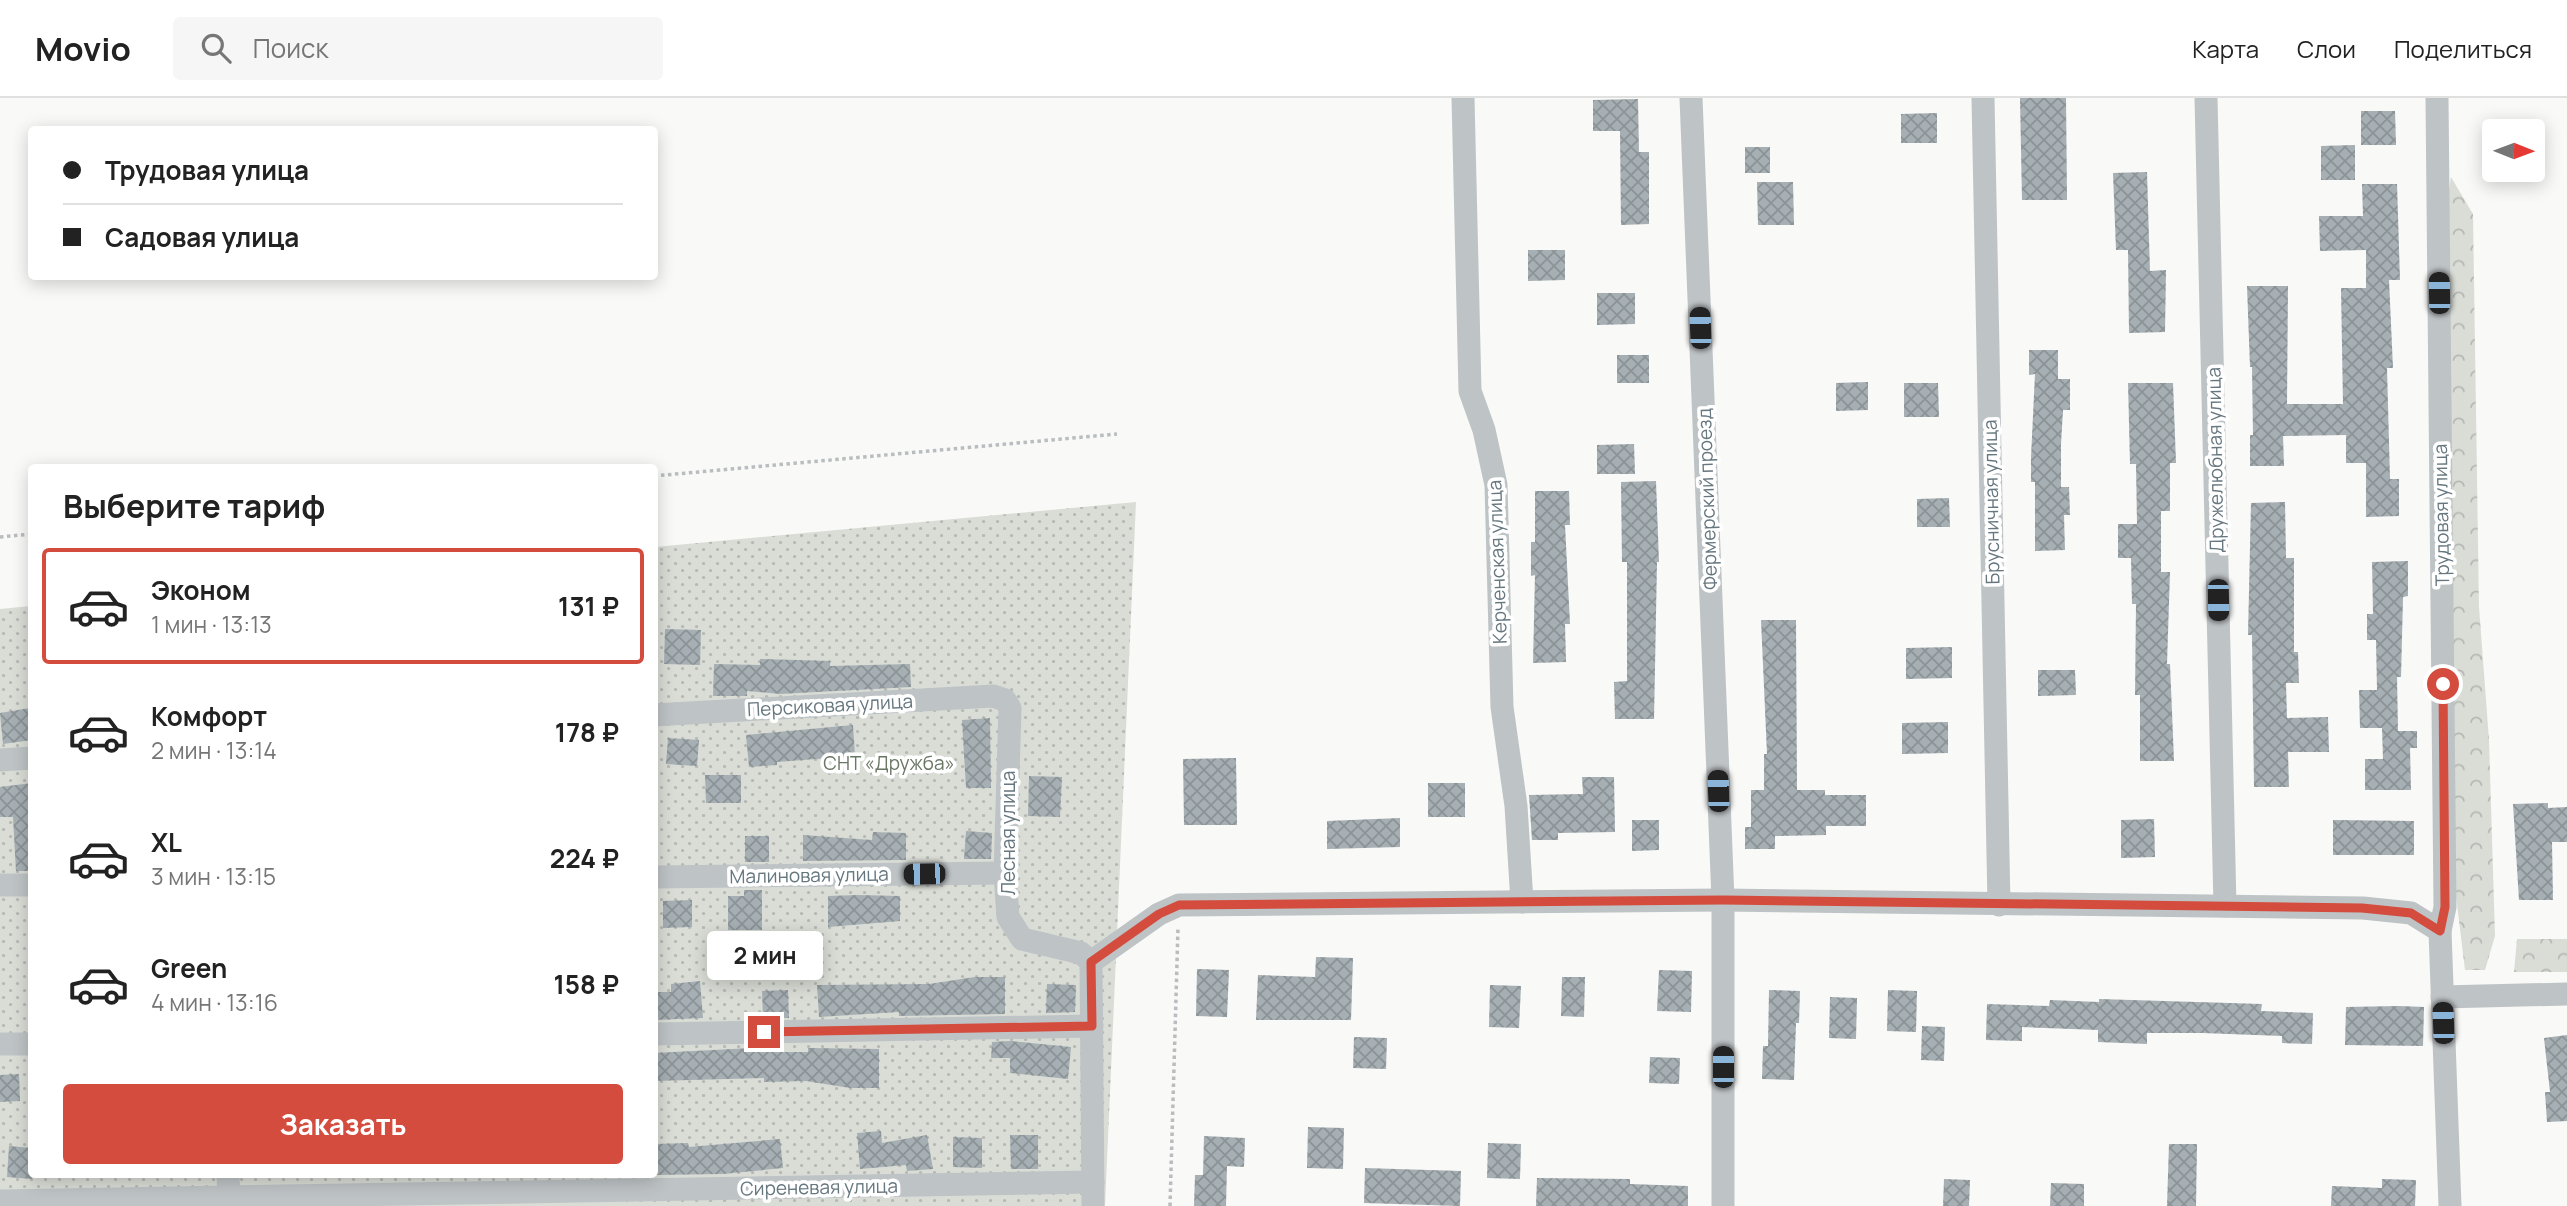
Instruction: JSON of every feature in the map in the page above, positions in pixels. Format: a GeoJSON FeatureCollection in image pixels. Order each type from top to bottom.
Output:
{"type":"FeatureCollection","features":[{"type":"Feature","properties":{"kind":"street","name":"Керченская улица"},"geometry":{"type":"LineString","coordinates":[[1463,98],[1470,391],[1484,430],[1496,485],[1502,707],[1516,806],[1522,902]]}},
{"type":"Feature","properties":{"kind":"street","name":"Фермерский проезд"},"geometry":{"type":"LineString","coordinates":[[1690,98],[1723,900],[1723,1206]]}},
{"type":"Feature","properties":{"kind":"street","name":"Брусничная улица"},"geometry":{"type":"LineString","coordinates":[[1983,98],[1998,905]]}},
{"type":"Feature","properties":{"kind":"street","name":"Дружелюбная улица"},"geometry":{"type":"LineString","coordinates":[[2206,98],[2225,906]]}},
{"type":"Feature","properties":{"kind":"street","name":"Трудовая улица"},"geometry":{"type":"LineString","coordinates":[[2437,98],[2445,893],[2440,931],[2442,997]]}},
{"type":"Feature","properties":{"kind":"street","name":"Персиковая улица"},"geometry":{"type":"LineString","coordinates":[[658,715],[993,696],[1005,700]]}},
{"type":"Feature","properties":{"kind":"street","name":"Лесная улица"},"geometry":{"type":"LineString","coordinates":[[1005,700],[1010,708],[1005,873],[1008,917],[1022,939],[1081,953],[1091,962]]}},
{"type":"Feature","properties":{"kind":"street"},"geometry":{"type":"LineString","coordinates":[[0,760],[28,758]]}},
{"type":"Feature","properties":{"kind":"street","name":"Малиновая улица"},"geometry":{"type":"LineString","coordinates":[[658,877],[1005,873]]}},
{"type":"Feature","properties":{"kind":"street"},"geometry":{"type":"LineString","coordinates":[[0,885],[28,885]]}},
{"type":"Feature","properties":{"kind":"street"},"geometry":{"type":"LineString","coordinates":[[1093,1206],[1091,962],[1159,914],[1179,905],[1723,900],[2362,908],[2411,913],[2440,931]]}},
{"type":"Feature","properties":{"kind":"street"},"geometry":{"type":"LineString","coordinates":[[2450,1206],[2442,997],[2567,995]]}},
{"type":"Feature","properties":{"kind":"street"},"geometry":{"type":"LineString","coordinates":[[658,1034],[1092,1026]]}},
{"type":"Feature","properties":{"kind":"street"},"geometry":{"type":"LineString","coordinates":[[0,1044],[28,1044]]}},
{"type":"Feature","properties":{"kind":"street"},"geometry":{"type":"LineString","coordinates":[[228,1178],[229,1202]]}},
{"type":"Feature","properties":{"kind":"street","name":"Сиреневая улица"},"geometry":{"type":"LineString","coordinates":[[0,1201],[229,1202],[1093,1182]]}},
{"type":"Feature","properties":{"kind":"path"},"geometry":{"type":"LineString","coordinates":[[658,476],[1117,434]]}},
{"type":"Feature","properties":{"kind":"path"},"geometry":{"type":"LineString","coordinates":[[0,537],[28,534]]}},
{"type":"Feature","properties":{"kind":"path"},"geometry":{"type":"LineString","coordinates":[[1170,1206],[1179,905]]}},
{"type":"Feature","properties":{"kind":"green space"},"geometry":{"type":"Polygon","coordinates":[[[2451,177],[2473,214],[2479,607],[2489,740],[2495,936],[2485,970],[2465,970],[2449,839],[2443,230],[2451,177]]]}},
{"type":"Feature","properties":{"kind":"green space","name":"СНТ «Дружба»"},"geometry":{"type":"Polygon","coordinates":[[[1136,502],[1105,1206],[0,1206],[0,609],[28,606],[28,1178],[658,1178],[658,547],[1136,502]]]}},
{"type":"Feature","properties":{"kind":"green space"},"geometry":{"type":"Polygon","coordinates":[[[2517,939],[2567,939],[2567,972],[2514,972],[2517,939]]]}},
{"type":"Feature","properties":{"kind":"building"},"geometry":{"type":"Polygon","coordinates":[[[2020,98],[2066,98],[2067,200],[2022,200],[2020,98]]]}},
{"type":"Feature","properties":{"kind":"building"},"geometry":{"type":"Polygon","coordinates":[[[1638,99],[1639,152],[1649,152],[1649,224],[1621,225],[1620,131],[1593,131],[1593,100],[1638,99]]]}},
{"type":"Feature","properties":{"kind":"building"},"geometry":{"type":"Polygon","coordinates":[[[2361,111],[2395,111],[2396,145],[2361,145],[2361,111]]]}},
{"type":"Feature","properties":{"kind":"building"},"geometry":{"type":"Polygon","coordinates":[[[1937,113],[1937,143],[1901,143],[1901,114],[1937,113]]]}},
{"type":"Feature","properties":{"kind":"building"},"geometry":{"type":"Polygon","coordinates":[[[2355,145],[2355,180],[2321,180],[2321,146],[2355,145]]]}},
{"type":"Feature","properties":{"kind":"building"},"geometry":{"type":"Polygon","coordinates":[[[1745,147],[1770,147],[1770,173],[1745,173],[1745,147]]]}},
{"type":"Feature","properties":{"kind":"building"},"geometry":{"type":"Polygon","coordinates":[[[2147,172],[2150,271],[2166,270],[2165,332],[2129,333],[2128,250],[2116,250],[2113,173],[2147,172]]]}},
{"type":"Feature","properties":{"kind":"building"},"geometry":{"type":"Polygon","coordinates":[[[1757,182],[1793,182],[1794,225],[1758,225],[1757,182]]]}},
{"type":"Feature","properties":{"kind":"building"},"geometry":{"type":"Polygon","coordinates":[[[2362,184],[2397,184],[2400,280],[2389,280],[2393,368],[2387,368],[2390,479],[2399,479],[2399,516],[2366,517],[2366,463],[2346,463],[2346,435],[2283,436],[2284,466],[2250,466],[2250,435],[2253,435],[2252,367],[2247,286],[2288,286],[2287,404],[2343,404],[2341,288],[2366,288],[2366,250],[2320,251],[2319,216],[2363,216],[2362,184]]]}},
{"type":"Feature","properties":{"kind":"building"},"geometry":{"type":"Polygon","coordinates":[[[1528,250],[1565,250],[1565,280],[1528,281],[1528,250]]]}},
{"type":"Feature","properties":{"kind":"building"},"geometry":{"type":"Polygon","coordinates":[[[1597,293],[1635,293],[1635,324],[1597,325],[1597,293]]]}},
{"type":"Feature","properties":{"kind":"building"},"geometry":{"type":"Polygon","coordinates":[[[2029,350],[2058,350],[2058,379],[2070,379],[2070,410],[2063,410],[2061,444],[2061,487],[2069,487],[2070,515],[2064,515],[2065,550],[2035,551],[2035,482],[2031,482],[2031,457],[2035,374],[2029,375],[2029,350]]]}},
{"type":"Feature","properties":{"kind":"building"},"geometry":{"type":"Polygon","coordinates":[[[1617,355],[1649,355],[1649,383],[1617,383],[1617,355]]]}},
{"type":"Feature","properties":{"kind":"building"},"geometry":{"type":"Polygon","coordinates":[[[1868,382],[1868,410],[1836,411],[1836,383],[1868,382]]]}},
{"type":"Feature","properties":{"kind":"building"},"geometry":{"type":"Polygon","coordinates":[[[1904,383],[1938,383],[1939,417],[1904,417],[1904,383]]]}},
{"type":"Feature","properties":{"kind":"building"},"geometry":{"type":"Polygon","coordinates":[[[2128,383],[2173,383],[2176,463],[2170,463],[2170,511],[2161,511],[2161,572],[2170,572],[2167,664],[2170,664],[2174,761],[2140,761],[2140,695],[2135,695],[2136,604],[2132,604],[2131,558],[2118,558],[2118,524],[2137,524],[2136,464],[2130,464],[2128,383]]]}},
{"type":"Feature","properties":{"kind":"building"},"geometry":{"type":"Polygon","coordinates":[[[1634,444],[1635,474],[1597,474],[1597,445],[1634,444]]]}},
{"type":"Feature","properties":{"kind":"building"},"geometry":{"type":"Polygon","coordinates":[[[1656,481],[1659,562],[1654,719],[1615,719],[1614,682],[1627,681],[1627,562],[1622,562],[1621,482],[1656,481]]]}},
{"type":"Feature","properties":{"kind":"building"},"geometry":{"type":"Polygon","coordinates":[[[1535,491],[1569,491],[1570,525],[1565,525],[1570,624],[1565,624],[1566,662],[1533,663],[1535,575],[1531,576],[1531,542],[1535,542],[1535,491]]]}},
{"type":"Feature","properties":{"kind":"building"},"geometry":{"type":"Polygon","coordinates":[[[1949,498],[1950,527],[1917,527],[1917,499],[1949,498]]]}},
{"type":"Feature","properties":{"kind":"building"},"geometry":{"type":"Polygon","coordinates":[[[2285,502],[2286,558],[2294,558],[2294,652],[2298,652],[2299,683],[2286,683],[2287,718],[2328,717],[2329,752],[2288,752],[2289,787],[2254,787],[2252,635],[2248,635],[2251,503],[2285,502]]]}},
{"type":"Feature","properties":{"kind":"building"},"geometry":{"type":"Polygon","coordinates":[[[2408,561],[2408,596],[2403,597],[2401,677],[2397,677],[2398,731],[2417,731],[2417,748],[2410,748],[2411,790],[2365,790],[2365,759],[2383,759],[2382,728],[2360,728],[2359,690],[2377,690],[2376,640],[2367,640],[2367,614],[2373,614],[2372,562],[2408,561]]]}},
{"type":"Feature","properties":{"kind":"building"},"geometry":{"type":"Polygon","coordinates":[[[1761,620],[1796,620],[1797,790],[1825,790],[1825,795],[1866,795],[1866,826],[1826,826],[1826,835],[1775,836],[1775,849],[1745,849],[1745,827],[1751,827],[1751,790],[1764,790],[1764,754],[1767,754],[1761,620]]]}},
{"type":"Feature","properties":{"kind":"building"},"geometry":{"type":"Polygon","coordinates":[[[665,629],[701,630],[700,665],[664,664],[665,629]]]}},
{"type":"Feature","properties":{"kind":"building"},"geometry":{"type":"Polygon","coordinates":[[[1952,647],[1952,678],[1906,679],[1906,648],[1952,647]]]}},
{"type":"Feature","properties":{"kind":"building"},"geometry":{"type":"Polygon","coordinates":[[[760,659],[830,661],[830,666],[910,664],[911,687],[780,694],[747,691],[747,696],[713,696],[714,664],[760,665],[760,659]]]}},
{"type":"Feature","properties":{"kind":"building"},"geometry":{"type":"Polygon","coordinates":[[[2038,670],[2075,670],[2076,695],[2038,696],[2038,670]]]}},
{"type":"Feature","properties":{"kind":"building"},"geometry":{"type":"Polygon","coordinates":[[[28,708],[28,741],[3,744],[0,713],[28,708]]]}},
{"type":"Feature","properties":{"kind":"building"},"geometry":{"type":"Polygon","coordinates":[[[990,718],[991,788],[966,788],[962,720],[990,718]]]}},
{"type":"Feature","properties":{"kind":"building"},"geometry":{"type":"Polygon","coordinates":[[[1948,722],[1948,753],[1902,754],[1902,723],[1948,722]]]}},
{"type":"Feature","properties":{"kind":"building"},"geometry":{"type":"Polygon","coordinates":[[[853,725],[855,756],[749,767],[746,735],[853,725]]]}},
{"type":"Feature","properties":{"kind":"building"},"geometry":{"type":"Polygon","coordinates":[[[668,738],[699,740],[697,766],[666,764],[668,738]]]}},
{"type":"Feature","properties":{"kind":"building"},"geometry":{"type":"Polygon","coordinates":[[[1236,758],[1237,825],[1184,825],[1183,759],[1236,758]]]}},
{"type":"Feature","properties":{"kind":"building"},"geometry":{"type":"Polygon","coordinates":[[[705,775],[741,775],[741,803],[706,803],[705,775]]]}},
{"type":"Feature","properties":{"kind":"building"},"geometry":{"type":"Polygon","coordinates":[[[1029,776],[1062,777],[1060,817],[1028,816],[1029,776]]]}},
{"type":"Feature","properties":{"kind":"building"},"geometry":{"type":"Polygon","coordinates":[[[1582,777],[1614,777],[1615,832],[1558,833],[1558,840],[1532,840],[1529,795],[1583,794],[1582,777]]]}},
{"type":"Feature","properties":{"kind":"building"},"geometry":{"type":"Polygon","coordinates":[[[1428,783],[1465,783],[1465,817],[1428,817],[1428,783]]]}},
{"type":"Feature","properties":{"kind":"building"},"geometry":{"type":"Polygon","coordinates":[[[28,784],[28,871],[16,871],[13,817],[0,817],[0,787],[28,784]]]}},
{"type":"Feature","properties":{"kind":"building"},"geometry":{"type":"Polygon","coordinates":[[[2548,803],[2548,808],[2567,807],[2567,842],[2552,842],[2553,900],[2519,900],[2513,804],[2548,803]]]}},
{"type":"Feature","properties":{"kind":"building"},"geometry":{"type":"Polygon","coordinates":[[[1400,818],[1400,847],[1327,849],[1327,821],[1400,818]]]}},
{"type":"Feature","properties":{"kind":"building"},"geometry":{"type":"Polygon","coordinates":[[[2154,819],[2155,857],[2121,858],[2121,820],[2154,819]]]}},
{"type":"Feature","properties":{"kind":"building"},"geometry":{"type":"Polygon","coordinates":[[[1632,820],[1659,820],[1659,850],[1632,851],[1632,820]]]}},
{"type":"Feature","properties":{"kind":"building"},"geometry":{"type":"Polygon","coordinates":[[[2333,820],[2414,821],[2414,855],[2333,855],[2333,820]]]}},
{"type":"Feature","properties":{"kind":"building"},"geometry":{"type":"Polygon","coordinates":[[[966,831],[992,833],[991,859],[964,859],[966,831]]]}},
{"type":"Feature","properties":{"kind":"building"},"geometry":{"type":"Polygon","coordinates":[[[873,832],[906,833],[906,860],[803,861],[803,835],[872,840],[873,832]]]}},
{"type":"Feature","properties":{"kind":"building"},"geometry":{"type":"Polygon","coordinates":[[[745,836],[769,836],[769,862],[745,862],[745,836]]]}},
{"type":"Feature","properties":{"kind":"building"},"geometry":{"type":"Polygon","coordinates":[[[744,890],[762,890],[762,930],[728,930],[728,896],[744,896],[744,890]]]}},
{"type":"Feature","properties":{"kind":"building"},"geometry":{"type":"Polygon","coordinates":[[[828,896],[900,896],[900,921],[828,927],[828,896]]]}},
{"type":"Feature","properties":{"kind":"building"},"geometry":{"type":"Polygon","coordinates":[[[692,900],[692,927],[663,928],[663,901],[692,900]]]}},
{"type":"Feature","properties":{"kind":"building"},"geometry":{"type":"Polygon","coordinates":[[[1316,957],[1353,958],[1351,1020],[1256,1020],[1258,975],[1315,977],[1316,957]]]}},
{"type":"Feature","properties":{"kind":"building"},"geometry":{"type":"Polygon","coordinates":[[[1197,969],[1229,970],[1227,1017],[1196,1016],[1197,969]]]}},
{"type":"Feature","properties":{"kind":"building"},"geometry":{"type":"Polygon","coordinates":[[[1659,970],[1692,971],[1691,1012],[1657,1011],[1659,970]]]}},
{"type":"Feature","properties":{"kind":"building"},"geometry":{"type":"Polygon","coordinates":[[[975,977],[1005,977],[1005,1014],[899,1016],[899,1012],[819,1017],[817,985],[929,984],[975,977]]]}},
{"type":"Feature","properties":{"kind":"building"},"geometry":{"type":"Polygon","coordinates":[[[1562,977],[1585,977],[1584,1017],[1561,1016],[1562,977]]]}},
{"type":"Feature","properties":{"kind":"building"},"geometry":{"type":"Polygon","coordinates":[[[700,981],[703,1018],[658,1020],[658,992],[671,992],[671,984],[700,981]]]}},
{"type":"Feature","properties":{"kind":"building"},"geometry":{"type":"Polygon","coordinates":[[[1047,984],[1076,985],[1075,1012],[1046,1013],[1047,984]]]}},
{"type":"Feature","properties":{"kind":"building"},"geometry":{"type":"Polygon","coordinates":[[[1490,985],[1521,986],[1519,1028],[1489,1027],[1490,985]]]}},
{"type":"Feature","properties":{"kind":"building"},"geometry":{"type":"Polygon","coordinates":[[[788,990],[789,1018],[763,1018],[762,991],[788,990]]]}},
{"type":"Feature","properties":{"kind":"building"},"geometry":{"type":"Polygon","coordinates":[[[1769,990],[1800,991],[1794,1080],[1762,1079],[1763,1046],[1768,1046],[1769,990]]]}},
{"type":"Feature","properties":{"kind":"building"},"geometry":{"type":"Polygon","coordinates":[[[1888,990],[1917,991],[1916,1032],[1887,1031],[1888,990]]]}},
{"type":"Feature","properties":{"kind":"building"},"geometry":{"type":"Polygon","coordinates":[[[1830,997],[1857,998],[1856,1039],[1829,1038],[1830,997]]]}},
{"type":"Feature","properties":{"kind":"building"},"geometry":{"type":"Polygon","coordinates":[[[2099,999],[2262,1004],[2261,1011],[2313,1013],[2312,1044],[2282,1043],[2282,1036],[2202,1033],[2147,1033],[2147,1044],[2098,1042],[2098,1030],[2022,1027],[2022,1041],[1986,1040],[1987,1004],[2049,1006],[2050,1000],[2099,1002],[2099,999]]]}},
{"type":"Feature","properties":{"kind":"building"},"geometry":{"type":"Polygon","coordinates":[[[2346,1007],[2424,1007],[2423,1046],[2345,1045],[2346,1007]]]}},
{"type":"Feature","properties":{"kind":"building"},"geometry":{"type":"Polygon","coordinates":[[[1922,1026],[1945,1027],[1944,1061],[1921,1060],[1922,1026]]]}},
{"type":"Feature","properties":{"kind":"building"},"geometry":{"type":"Polygon","coordinates":[[[2567,1035],[2567,1121],[2547,1122],[2545,1092],[2550,1092],[2544,1038],[2567,1035]]]}},
{"type":"Feature","properties":{"kind":"building"},"geometry":{"type":"Polygon","coordinates":[[[1354,1037],[1387,1038],[1386,1069],[1353,1068],[1354,1037]]]}},
{"type":"Feature","properties":{"kind":"building"},"geometry":{"type":"Polygon","coordinates":[[[1010,1041],[1071,1047],[1068,1079],[1010,1073],[1010,1058],[991,1058],[992,1042],[1010,1041]]]}},
{"type":"Feature","properties":{"kind":"building"},"geometry":{"type":"Polygon","coordinates":[[[752,1048],[753,1052],[808,1052],[808,1048],[879,1049],[879,1088],[850,1088],[806,1081],[764,1082],[764,1078],[658,1081],[658,1053],[752,1048]]]}},
{"type":"Feature","properties":{"kind":"building"},"geometry":{"type":"Polygon","coordinates":[[[1650,1057],[1680,1058],[1679,1084],[1649,1083],[1650,1057]]]}},
{"type":"Feature","properties":{"kind":"building"},"geometry":{"type":"Polygon","coordinates":[[[19,1074],[20,1101],[0,1102],[0,1075],[19,1074]]]}},
{"type":"Feature","properties":{"kind":"building"},"geometry":{"type":"Polygon","coordinates":[[[1308,1127],[1344,1128],[1343,1169],[1307,1168],[1308,1127]]]}},
{"type":"Feature","properties":{"kind":"building"},"geometry":{"type":"Polygon","coordinates":[[[881,1131],[882,1143],[927,1135],[933,1169],[907,1171],[906,1165],[860,1169],[857,1133],[881,1131]]]}},
{"type":"Feature","properties":{"kind":"building"},"geometry":{"type":"Polygon","coordinates":[[[1010,1135],[1038,1135],[1038,1169],[1011,1169],[1010,1135]]]}},
{"type":"Feature","properties":{"kind":"building"},"geometry":{"type":"Polygon","coordinates":[[[1204,1136],[1245,1138],[1244,1167],[1227,1166],[1226,1206],[1194,1206],[1195,1175],[1203,1175],[1204,1136]]]}},
{"type":"Feature","properties":{"kind":"building"},"geometry":{"type":"Polygon","coordinates":[[[953,1137],[982,1138],[982,1168],[953,1167],[953,1137]]]}},
{"type":"Feature","properties":{"kind":"building"},"geometry":{"type":"Polygon","coordinates":[[[780,1139],[783,1168],[723,1174],[658,1175],[658,1144],[688,1143],[689,1147],[780,1139]]]}},
{"type":"Feature","properties":{"kind":"building"},"geometry":{"type":"Polygon","coordinates":[[[1488,1143],[1521,1144],[1520,1179],[1487,1178],[1488,1143]]]}},
{"type":"Feature","properties":{"kind":"building"},"geometry":{"type":"Polygon","coordinates":[[[2169,1144],[2197,1144],[2196,1206],[2167,1206],[2169,1144]]]}},
{"type":"Feature","properties":{"kind":"building"},"geometry":{"type":"Polygon","coordinates":[[[9,1146],[28,1148],[28,1178],[32,1179],[7,1177],[9,1146]]]}},
{"type":"Feature","properties":{"kind":"building"},"geometry":{"type":"Polygon","coordinates":[[[1365,1168],[1461,1171],[1460,1206],[1364,1203],[1365,1168]]]}},
{"type":"Feature","properties":{"kind":"building"},"geometry":{"type":"Polygon","coordinates":[[[1537,1178],[1630,1179],[1630,1184],[1688,1186],[1688,1206],[1536,1206],[1537,1178]]]}},
{"type":"Feature","properties":{"kind":"building"},"geometry":{"type":"Polygon","coordinates":[[[1944,1179],[1970,1180],[1969,1206],[1943,1206],[1944,1179]]]}},
{"type":"Feature","properties":{"kind":"building"},"geometry":{"type":"Polygon","coordinates":[[[2382,1179],[2416,1180],[2415,1206],[2331,1206],[2332,1186],[2382,1188],[2382,1179]]]}},
{"type":"Feature","properties":{"kind":"building"},"geometry":{"type":"Polygon","coordinates":[[[2051,1183],[2084,1184],[2084,1206],[2050,1206],[2051,1183]]]}},
{"type":"Feature","properties":{"kind":"route"},"geometry":{"type":"LineString","coordinates":[[764,1032],[1092,1026],[1091,962],[1159,914],[1179,905],[1723,900],[2362,908],[2411,913],[2440,931],[2445,907],[2443,684]]}}]}
